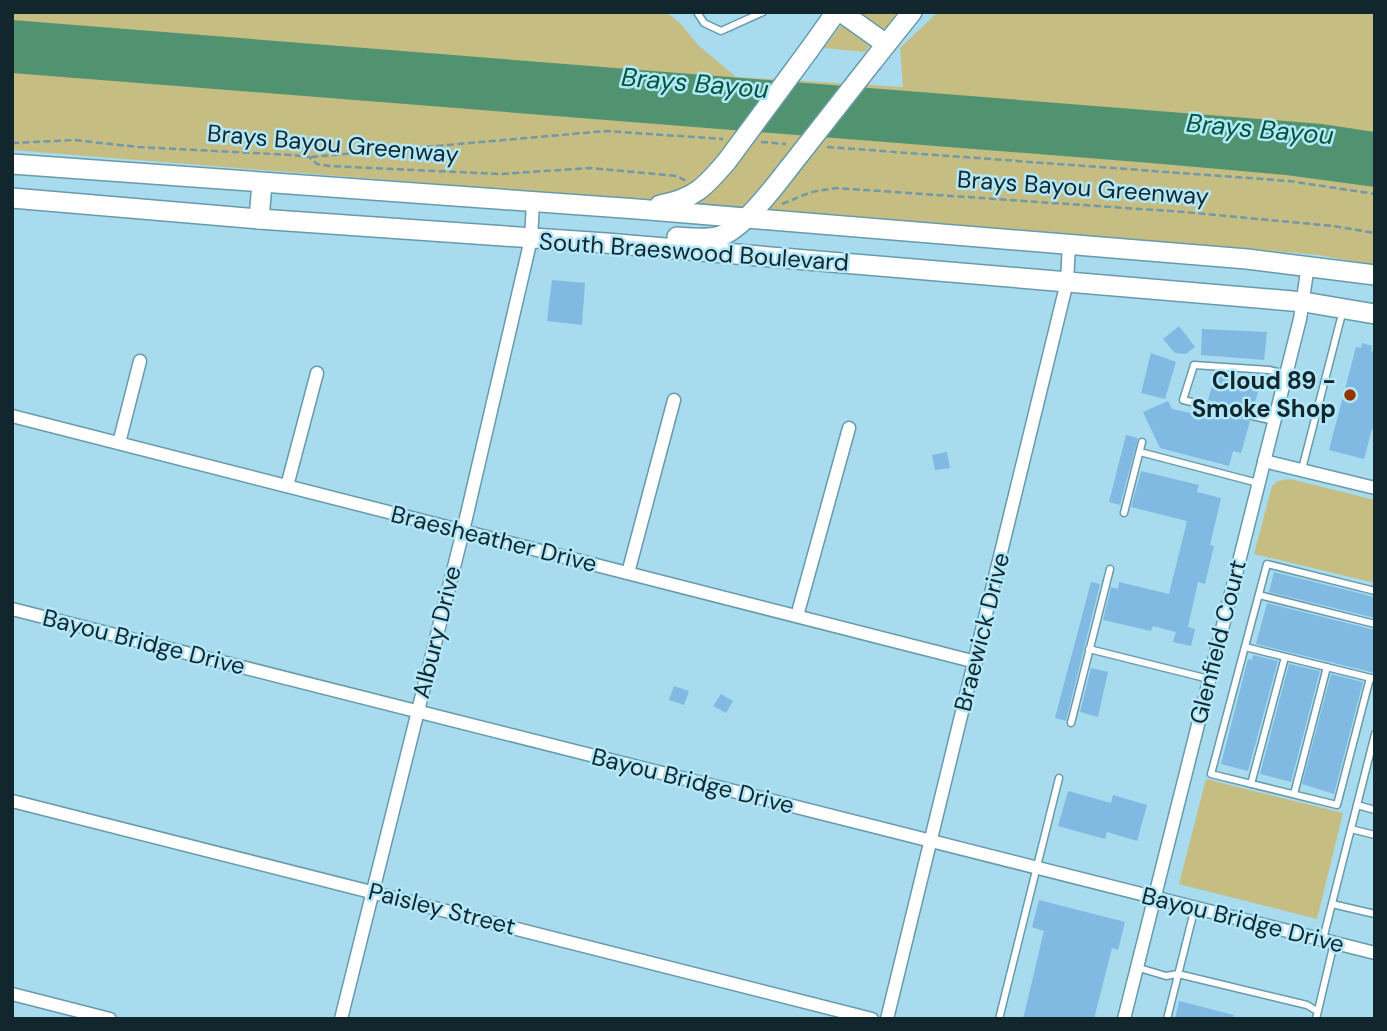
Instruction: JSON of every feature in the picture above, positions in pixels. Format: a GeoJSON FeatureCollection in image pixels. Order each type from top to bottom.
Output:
{"type":"FeatureCollection","features":[{"type":"Feature","properties":{"kind":"main road"},"geometry":{"type":"LineString","coordinates":[[637,209],[679,202],[698,192],[727,161],[839,12],[886,44]]}},
{"type":"Feature","properties":{"kind":"main road"},"geometry":{"type":"LineString","coordinates":[[607,243],[635,236],[719,237],[730,233],[774,187],[912,12]]}},
{"type":"Feature","properties":{"kind":"main road","name":"South Braeswood Boulevard"},"geometry":{"type":"LineString","coordinates":[[12,164],[637,209],[1069,244],[1308,265],[1375,275]]}},
{"type":"Feature","properties":{"kind":"main road"},"geometry":{"type":"LineString","coordinates":[[260,219],[262,183]]}},
{"type":"Feature","properties":{"kind":"main road"},"geometry":{"type":"LineString","coordinates":[[774,187],[781,205],[801,223]]}},
{"type":"Feature","properties":{"kind":"main road","name":"South Braeswood Boulevard"},"geometry":{"type":"LineString","coordinates":[[12,198],[260,219],[607,243],[1304,302],[1375,314]]}},
{"type":"Feature","properties":{"kind":"street","name":"Albury Drive"},"geometry":{"type":"LineString","coordinates":[[341,1019],[463,531],[531,239],[533,203]]}},
{"type":"Feature","properties":{"kind":"street","name":"Braewick Drive"},"geometry":{"type":"LineString","coordinates":[[887,1019],[976,662],[1066,282],[1069,244]]}},
{"type":"Feature","properties":{"kind":"street","name":"Glenfield Court"},"geometry":{"type":"LineString","coordinates":[[1124,1019],[1304,302],[1308,265]]}},
{"type":"Feature","properties":{"kind":"street"},"geometry":{"type":"LineString","coordinates":[[119,443],[141,360]]}},
{"type":"Feature","properties":{"kind":"street"},"geometry":{"type":"LineString","coordinates":[[287,486],[317,373]]}},
{"type":"Feature","properties":{"kind":"street"},"geometry":{"type":"LineString","coordinates":[[628,573],[674,400]]}},
{"type":"Feature","properties":{"kind":"street","name":"Braesheather Drive"},"geometry":{"type":"LineString","coordinates":[[12,416],[976,662]]}},
{"type":"Feature","properties":{"kind":"street"},"geometry":{"type":"LineString","coordinates":[[797,616],[849,428]]}},
{"type":"Feature","properties":{"kind":"street"},"geometry":{"type":"LineString","coordinates":[[1264,461],[1374,486]]}},
{"type":"Feature","properties":{"kind":"street","name":"Bayou Bridge Drive"},"geometry":{"type":"LineString","coordinates":[[12,608],[1375,953]]}},
{"type":"Feature","properties":{"kind":"street","name":"Paisley Street"},"geometry":{"type":"LineString","coordinates":[[12,801],[872,1019]]}},
{"type":"Feature","properties":{"kind":"street"},"geometry":{"type":"LineString","coordinates":[[12,994],[110,1019]]}},
{"type":"Feature","properties":{"kind":"lane"},"geometry":{"type":"LineString","coordinates":[[698,12],[704,23],[721,32],[763,12]]}},
{"type":"Feature","properties":{"kind":"lane"},"geometry":{"type":"LineString","coordinates":[[1301,470],[1344,309]]}},
{"type":"Feature","properties":{"kind":"lane"},"geometry":{"type":"LineString","coordinates":[[1274,421],[1182,400],[1194,365],[1269,370],[1286,374]]}},
{"type":"Feature","properties":{"kind":"lane"},"geometry":{"type":"LineString","coordinates":[[1278,404],[1317,414]]}},
{"type":"Feature","properties":{"kind":"lane"},"geometry":{"type":"LineString","coordinates":[[1124,513],[1142,442]]}},
{"type":"Feature","properties":{"kind":"lane"},"geometry":{"type":"LineString","coordinates":[[1140,452],[1258,482]]}},
{"type":"Feature","properties":{"kind":"lane"},"geometry":{"type":"LineString","coordinates":[[1245,647],[1372,679],[1337,805],[1211,774],[1267,564],[1375,591]]}},
{"type":"Feature","properties":{"kind":"lane"},"geometry":{"type":"LineString","coordinates":[[1071,723],[1110,569]]}},
{"type":"Feature","properties":{"kind":"lane"},"geometry":{"type":"LineString","coordinates":[[1259,594],[1375,624]]}},
{"type":"Feature","properties":{"kind":"lane"},"geometry":{"type":"LineString","coordinates":[[1089,649],[1209,679]]}},
{"type":"Feature","properties":{"kind":"lane"},"geometry":{"type":"LineString","coordinates":[[1251,784],[1285,657]]}},
{"type":"Feature","properties":{"kind":"lane"},"geometry":{"type":"LineString","coordinates":[[1294,794],[1327,667]]}},
{"type":"Feature","properties":{"kind":"lane"},"geometry":{"type":"LineString","coordinates":[[1316,1015],[1329,942],[1332,904],[1375,734]]}},
{"type":"Feature","properties":{"kind":"lane"},"geometry":{"type":"LineString","coordinates":[[999,1019],[1059,778]]}},
{"type":"Feature","properties":{"kind":"lane"},"geometry":{"type":"LineString","coordinates":[[1357,805],[1375,810]]}},
{"type":"Feature","properties":{"kind":"lane"},"geometry":{"type":"LineString","coordinates":[[1351,829],[1375,835]]}},
{"type":"Feature","properties":{"kind":"lane"},"geometry":{"type":"LineString","coordinates":[[1332,904],[1375,914]]}},
{"type":"Feature","properties":{"kind":"lane"},"geometry":{"type":"LineString","coordinates":[[1167,1019],[1195,907]]}},
{"type":"Feature","properties":{"kind":"lane"},"geometry":{"type":"LineString","coordinates":[[1136,968],[1166,976],[1178,974],[1307,1005],[1316,1015]]}},
{"type":"Feature","properties":{"kind":"path"},"geometry":{"type":"LineString","coordinates":[[309,157],[606,131],[724,139]]}},
{"type":"Feature","properties":{"kind":"path","name":"Brays Bayou Greenway"},"geometry":{"type":"LineString","coordinates":[[12,143],[74,140],[138,147],[309,157],[317,164],[329,166],[500,174],[590,168],[677,176],[689,185]]}},
{"type":"Feature","properties":{"kind":"path"},"geometry":{"type":"LineString","coordinates":[[750,141],[789,144]]}},
{"type":"Feature","properties":{"kind":"path"},"geometry":{"type":"LineString","coordinates":[[816,146],[1289,181],[1375,194]]}},
{"type":"Feature","properties":{"kind":"path","name":"Brays Bayou Greenway"},"geometry":{"type":"LineString","coordinates":[[791,201],[811,192],[835,188],[1184,212],[1333,226],[1375,233]]}},
{"type":"Feature","properties":{"kind":"shaded area"},"geometry":{"type":"Polygon","coordinates":[[[12,12],[666,12],[680,23],[698,45],[736,77],[903,87],[900,48],[938,12],[1375,12],[1375,265],[1318,255],[1231,247],[12,150],[12,12]]]}},
{"type":"Feature","properties":{"kind":"shaded area"},"geometry":{"type":"Polygon","coordinates":[[[858,12],[902,12],[884,30],[858,12]]]}},
{"type":"Feature","properties":{"kind":"shaded area"},"geometry":{"type":"Polygon","coordinates":[[[841,25],[870,46],[865,52],[824,48],[841,25]]]}},
{"type":"Feature","properties":{"kind":"shaded area"},"geometry":{"type":"Polygon","coordinates":[[[1290,479],[1375,500],[1375,583],[1254,554],[1272,486],[1278,481],[1290,479]]]}},
{"type":"Feature","properties":{"kind":"shaded area"},"geometry":{"type":"Polygon","coordinates":[[[1206,779],[1343,813],[1317,919],[1179,884],[1206,779]]]}},
{"type":"Feature","properties":{"kind":"water","name":"Brays Bayou"},"geometry":{"type":"Polygon","coordinates":[[[12,20],[1322,124],[1375,132],[1375,187],[1286,175],[1151,163],[12,73],[12,20]]]}},
{"type":"Feature","properties":{"kind":"building"},"geometry":{"type":"Polygon","coordinates":[[[552,280],[585,283],[582,325],[547,321],[552,280]]]}},
{"type":"Feature","properties":{"kind":"building"},"geometry":{"type":"Polygon","coordinates":[[[1179,326],[1195,347],[1186,354],[1175,353],[1163,339],[1179,326]]]}},
{"type":"Feature","properties":{"kind":"building"},"geometry":{"type":"Polygon","coordinates":[[[1202,329],[1267,332],[1264,360],[1201,355],[1202,329]]]}},
{"type":"Feature","properties":{"kind":"building"},"geometry":{"type":"Polygon","coordinates":[[[1362,343],[1372,346],[1371,351],[1375,352],[1375,430],[1372,429],[1364,459],[1329,450],[1356,347],[1361,348],[1362,343]]]}},
{"type":"Feature","properties":{"kind":"building"},"geometry":{"type":"Polygon","coordinates":[[[1151,353],[1176,362],[1165,399],[1141,393],[1151,353]]]}},
{"type":"Feature","properties":{"kind":"building"},"geometry":{"type":"Polygon","coordinates":[[[1216,373],[1260,384],[1253,410],[1208,400],[1216,373]]]}},
{"type":"Feature","properties":{"kind":"building"},"geometry":{"type":"Polygon","coordinates":[[[1168,401],[1172,409],[1204,416],[1205,411],[1250,421],[1241,453],[1233,451],[1229,466],[1160,448],[1143,412],[1168,401]]]}},
{"type":"Feature","properties":{"kind":"building"},"geometry":{"type":"Polygon","coordinates":[[[1126,435],[1138,438],[1120,505],[1109,502],[1126,435]]]}},
{"type":"Feature","properties":{"kind":"building"},"geometry":{"type":"Polygon","coordinates":[[[947,452],[950,468],[935,470],[932,455],[947,452]]]}},
{"type":"Feature","properties":{"kind":"building"},"geometry":{"type":"Polygon","coordinates":[[[1141,471],[1199,485],[1197,492],[1221,498],[1210,545],[1214,546],[1205,584],[1198,582],[1188,627],[1195,629],[1191,646],[1173,642],[1176,632],[1153,626],[1151,631],[1103,620],[1111,587],[1118,589],[1119,582],[1169,594],[1187,521],[1131,507],[1141,471]]]}},
{"type":"Feature","properties":{"kind":"building"},"geometry":{"type":"Polygon","coordinates":[[[1274,572],[1375,597],[1375,618],[1269,592],[1274,572]]]}},
{"type":"Feature","properties":{"kind":"building"},"geometry":{"type":"Polygon","coordinates":[[[1091,582],[1100,584],[1066,721],[1055,718],[1091,582]]]}},
{"type":"Feature","properties":{"kind":"building"},"geometry":{"type":"Polygon","coordinates":[[[1267,603],[1375,630],[1375,673],[1256,644],[1267,603]]]}},
{"type":"Feature","properties":{"kind":"building"},"geometry":{"type":"Polygon","coordinates":[[[1253,655],[1278,661],[1248,771],[1221,764],[1248,659],[1252,660],[1253,655]]]}},
{"type":"Feature","properties":{"kind":"building"},"geometry":{"type":"Polygon","coordinates":[[[1289,664],[1320,671],[1291,782],[1260,774],[1289,664]]]}},
{"type":"Feature","properties":{"kind":"building"},"geometry":{"type":"Polygon","coordinates":[[[1091,668],[1108,672],[1098,717],[1080,712],[1091,668]]]}},
{"type":"Feature","properties":{"kind":"building"},"geometry":{"type":"Polygon","coordinates":[[[1331,674],[1363,682],[1334,794],[1302,784],[1331,674]]]}},
{"type":"Feature","properties":{"kind":"building"},"geometry":{"type":"Polygon","coordinates":[[[674,686],[689,691],[684,705],[669,700],[674,686]]]}},
{"type":"Feature","properties":{"kind":"building"},"geometry":{"type":"Polygon","coordinates":[[[721,694],[733,701],[726,713],[713,706],[721,694]]]}},
{"type":"Feature","properties":{"kind":"building"},"geometry":{"type":"Polygon","coordinates":[[[1068,791],[1111,803],[1113,795],[1147,805],[1137,841],[1107,832],[1105,839],[1058,826],[1068,791]]]}},
{"type":"Feature","properties":{"kind":"building"},"geometry":{"type":"Polygon","coordinates":[[[1039,900],[1125,922],[1118,950],[1112,948],[1094,1019],[1023,1019],[1044,931],[1032,927],[1039,900]]]}},
{"type":"Feature","properties":{"kind":"building"},"geometry":{"type":"Polygon","coordinates":[[[1179,1001],[1234,1015],[1233,1019],[1175,1019],[1179,1001]]]}},
{"type":"Feature","properties":{"kind":"place","name":"Cloud 89 - Smoke Shop"},"geometry":{"type":"Point","coordinates":[1350,395]}}]}
